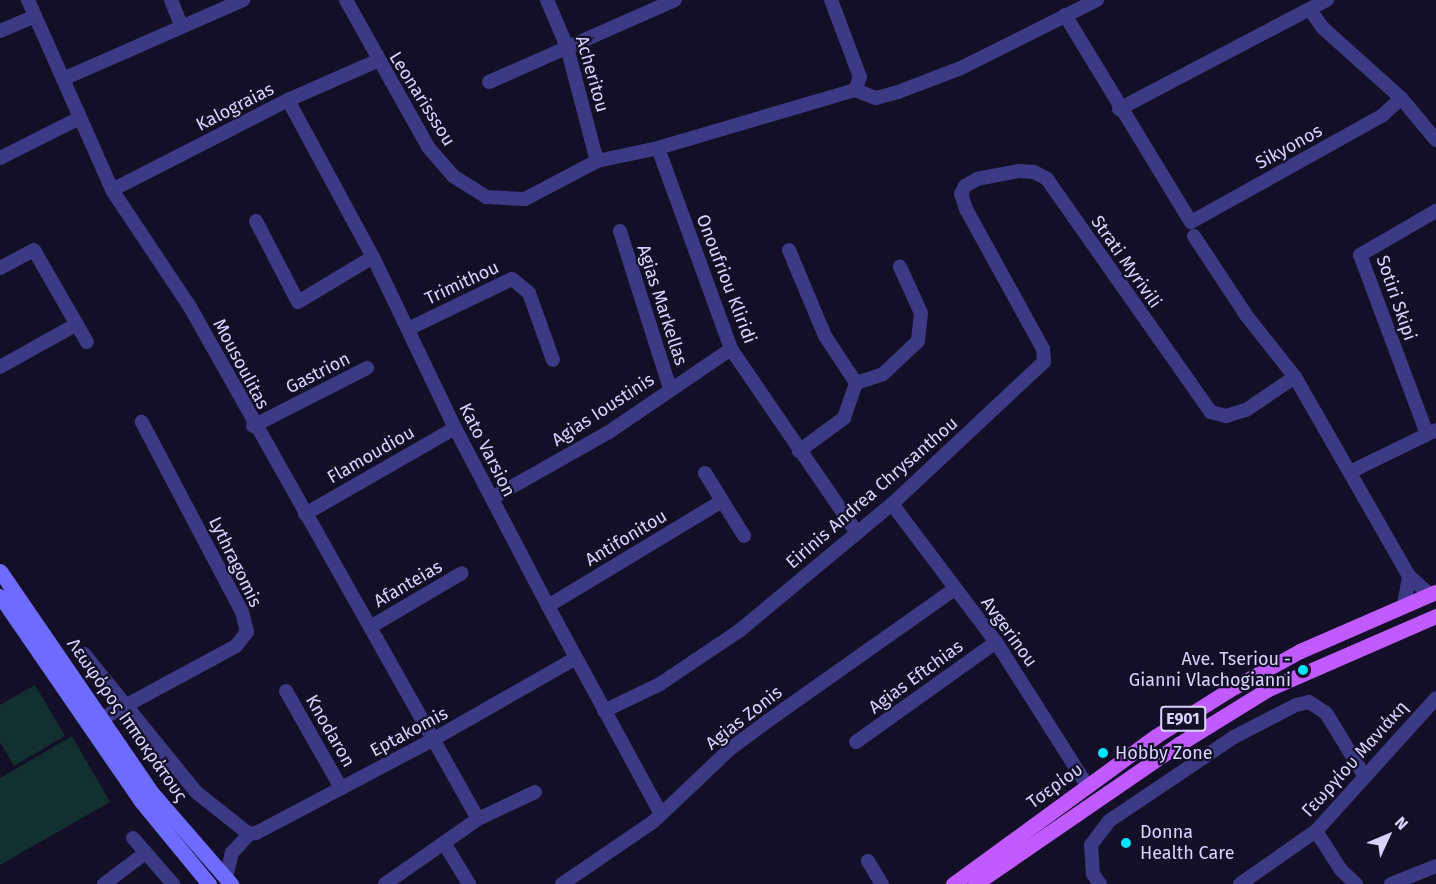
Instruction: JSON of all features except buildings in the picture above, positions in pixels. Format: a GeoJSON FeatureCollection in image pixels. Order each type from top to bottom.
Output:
{"type":"FeatureCollection","features":[{"type":"Feature","properties":{"kind":"main road","name":"Λεωφόρος Ιπποκράτους"},"geometry":{"type":"LineString","coordinates":[[0,571],[152,794],[228,881]]}},
{"type":"Feature","properties":{"kind":"main road","name":"Τσερίου"},"geometry":{"type":"LineString","coordinates":[[953,884],[1156,736],[1248,679],[1300,651],[1433,594]]}},
{"type":"Feature","properties":{"kind":"main road","name":"Λεωφόρος Ιπποκράτους"},"geometry":{"type":"LineString","coordinates":[[0,596],[140,800],[209,884]]}},
{"type":"Feature","properties":{"kind":"main road","name":"Τσερίου"},"geometry":{"type":"LineString","coordinates":[[975,884],[1007,859],[1268,689],[1436,616]]}},
{"type":"Feature","properties":{"kind":"main road"},"geometry":{"type":"LineString","coordinates":[[989,884],[1007,859]]}},
{"type":"Feature","properties":{"kind":"street","name":"Mousoulitas"},"geometry":{"type":"LineString","coordinates":[[28,0],[78,119],[112,190],[190,308],[253,426],[372,626],[478,819]]}},
{"type":"Feature","properties":{"kind":"street"},"geometry":{"type":"LineString","coordinates":[[171,0],[181,24]]}},
{"type":"Feature","properties":{"kind":"street"},"geometry":{"type":"LineString","coordinates":[[63,79],[181,24],[243,0]]}},
{"type":"Feature","properties":{"kind":"street","name":"Leonarisssou"},"geometry":{"type":"LineString","coordinates":[[346,0],[377,61],[428,147],[453,176],[486,197],[525,199],[597,160],[658,148],[855,90]]}},
{"type":"Feature","properties":{"kind":"street","name":"Acheritou"},"geometry":{"type":"LineString","coordinates":[[547,0],[567,47],[597,160]]}},
{"type":"Feature","properties":{"kind":"street"},"geometry":{"type":"LineString","coordinates":[[489,82],[675,0]]}},
{"type":"Feature","properties":{"kind":"street"},"geometry":{"type":"LineString","coordinates":[[831,0],[860,76],[855,90],[876,98],[961,68],[1097,0]]}},
{"type":"Feature","properties":{"kind":"street"},"geometry":{"type":"LineString","coordinates":[[1065,15],[1119,109],[1327,0]]}},
{"type":"Feature","properties":{"kind":"street"},"geometry":{"type":"LineString","coordinates":[[1310,10],[1323,28],[1401,98],[1436,140]]}},
{"type":"Feature","properties":{"kind":"street"},"geometry":{"type":"LineString","coordinates":[[0,31],[35,16]]}},
{"type":"Feature","properties":{"kind":"street","name":"Kalograias"},"geometry":{"type":"LineString","coordinates":[[112,190],[288,100],[377,61]]}},
{"type":"Feature","properties":{"kind":"street","name":"Sikyonos"},"geometry":{"type":"LineString","coordinates":[[1119,109],[1191,222],[1383,115],[1401,98]]}},
{"type":"Feature","properties":{"kind":"street","name":"Kato Varsion"},"geometry":{"type":"LineString","coordinates":[[288,100],[374,257],[455,428],[604,711],[660,812]]}},
{"type":"Feature","properties":{"kind":"street"},"geometry":{"type":"LineString","coordinates":[[0,158],[78,119]]}},
{"type":"Feature","properties":{"kind":"street","name":"Onoufriou Kliridi"},"geometry":{"type":"LineString","coordinates":[[658,148],[731,349],[857,533]]}},
{"type":"Feature","properties":{"kind":"street","name":"Strati Myrivili"},"geometry":{"type":"LineString","coordinates":[[988,245],[966,209],[962,194],[966,186],[1003,173],[1034,172],[1047,179],[1210,412],[1226,416],[1246,410],[1294,377]]}},
{"type":"Feature","properties":{"kind":"street","name":"Sotiri Skipi"},"geometry":{"type":"LineString","coordinates":[[1352,471],[1431,432],[1360,255],[1436,211]]}},
{"type":"Feature","properties":{"kind":"street"},"geometry":{"type":"LineString","coordinates":[[256,220],[298,302],[374,257]]}},
{"type":"Feature","properties":{"kind":"street","name":"Agias Markellas"},"geometry":{"type":"LineString","coordinates":[[620,231],[669,389]]}},
{"type":"Feature","properties":{"kind":"street"},"geometry":{"type":"LineString","coordinates":[[1194,236],[1246,315],[1294,377],[1352,471],[1409,576],[1433,594]]}},
{"type":"Feature","properties":{"kind":"street","name":"Eirinis Andrea Chrysanthou"},"geometry":{"type":"LineString","coordinates":[[604,711],[660,684],[739,631],[892,504],[1044,362],[1043,349],[988,245]]}},
{"type":"Feature","properties":{"kind":"street"},"geometry":{"type":"LineString","coordinates":[[0,268],[34,249],[87,342]]}},
{"type":"Feature","properties":{"kind":"street"},"geometry":{"type":"LineString","coordinates":[[789,250],[825,336],[856,383]]}},
{"type":"Feature","properties":{"kind":"street"},"geometry":{"type":"LineString","coordinates":[[856,383],[883,374],[918,341],[921,314],[900,267]]}},
{"type":"Feature","properties":{"kind":"street","name":"Trimithou"},"geometry":{"type":"LineString","coordinates":[[408,329],[512,279],[529,293],[553,360]]}},
{"type":"Feature","properties":{"kind":"street"},"geometry":{"type":"LineString","coordinates":[[0,367],[77,324]]}},
{"type":"Feature","properties":{"kind":"street","name":"Agias Ioustinis"},"geometry":{"type":"LineString","coordinates":[[492,498],[609,432],[669,389],[731,349]]}},
{"type":"Feature","properties":{"kind":"street","name":"Gastrion"},"geometry":{"type":"LineString","coordinates":[[253,426],[367,368]]}},
{"type":"Feature","properties":{"kind":"street"},"geometry":{"type":"LineString","coordinates":[[799,451],[844,418],[856,383]]}},
{"type":"Feature","properties":{"kind":"street","name":"Lythragomis"},"geometry":{"type":"LineString","coordinates":[[101,719],[236,646],[247,632],[243,612],[142,422]]}},
{"type":"Feature","properties":{"kind":"street","name":"Flamoudiou"},"geometry":{"type":"LineString","coordinates":[[305,514],[455,428]]}},
{"type":"Feature","properties":{"kind":"street"},"geometry":{"type":"LineString","coordinates":[[705,473],[744,536]]}},
{"type":"Feature","properties":{"kind":"street","name":"Antifonitou"},"geometry":{"type":"LineString","coordinates":[[548,606],[722,501]]}},
{"type":"Feature","properties":{"kind":"street","name":"Avgerinou"},"geometry":{"type":"LineString","coordinates":[[892,504],[996,642],[1088,787]]}},
{"type":"Feature","properties":{"kind":"street","name":"Afanteias"},"geometry":{"type":"LineString","coordinates":[[372,626],[462,573]]}},
{"type":"Feature","properties":{"kind":"street"},"geometry":{"type":"LineString","coordinates":[[1404,605],[1409,576]]}},
{"type":"Feature","properties":{"kind":"street","name":"Agias Zonis"},"geometry":{"type":"LineString","coordinates":[[562,884],[644,830],[660,812],[730,749],[955,589]]}},
{"type":"Feature","properties":{"kind":"street","name":"Agias Eftchias"},"geometry":{"type":"LineString","coordinates":[[856,742],[996,642]]}},
{"type":"Feature","properties":{"kind":"street"},"geometry":{"type":"LineString","coordinates":[[84,654],[124,708],[196,792],[253,834],[232,853],[205,855]]}},
{"type":"Feature","properties":{"kind":"street","name":"Eptakomis"},"geometry":{"type":"LineString","coordinates":[[253,834],[434,740],[576,658]]}},
{"type":"Feature","properties":{"kind":"street","name":"Knodaron"},"geometry":{"type":"LineString","coordinates":[[286,691],[342,788]]}},
{"type":"Feature","properties":{"kind":"street","name":"Γεωργίου Μανιάκη"},"geometry":{"type":"LineString","coordinates":[[1240,884],[1316,831],[1436,698]]}},
{"type":"Feature","properties":{"kind":"street"},"geometry":{"type":"LineString","coordinates":[[1097,879],[1091,845],[1109,821],[1234,737],[1296,705],[1309,702],[1326,713],[1365,777]]}},
{"type":"Feature","properties":{"kind":"street"},"geometry":{"type":"LineString","coordinates":[[385,884],[478,819],[535,792]]}},
{"type":"Feature","properties":{"kind":"street"},"geometry":{"type":"LineString","coordinates":[[1316,831],[1341,870],[1356,884]]}},
{"type":"Feature","properties":{"kind":"street"},"geometry":{"type":"LineString","coordinates":[[133,838],[144,854],[173,884]]}},
{"type":"Feature","properties":{"kind":"street"},"geometry":{"type":"LineString","coordinates":[[444,843],[469,884]]}},
{"type":"Feature","properties":{"kind":"street"},"geometry":{"type":"LineString","coordinates":[[228,881],[232,853]]}},
{"type":"Feature","properties":{"kind":"street"},"geometry":{"type":"LineString","coordinates":[[105,884],[144,854]]}},
{"type":"Feature","properties":{"kind":"street"},"geometry":{"type":"LineString","coordinates":[[868,861],[882,884]]}},
{"type":"Feature","properties":{"kind":"street"},"geometry":{"type":"LineString","coordinates":[[1391,884],[1436,866]]}},
{"type":"Feature","properties":{"kind":"green space"},"geometry":{"type":"Polygon","coordinates":[[[35,685],[65,736],[14,766],[0,742],[0,705],[35,685]]]}},
{"type":"Feature","properties":{"kind":"green space"},"geometry":{"type":"Polygon","coordinates":[[[72,736],[110,802],[0,865],[0,778],[72,736]]]}},
{"type":"Feature","properties":{"kind":"place","name":"Ave. Tseriou - Gianni Vlachogianni"},"geometry":{"type":"Point","coordinates":[1303,670]}},
{"type":"Feature","properties":{"kind":"place","name":"Hobby Zone"},"geometry":{"type":"Point","coordinates":[1103,753]}},
{"type":"Feature","properties":{"kind":"place","name":"Donna Health Care"},"geometry":{"type":"Point","coordinates":[1126,843]}}]}
